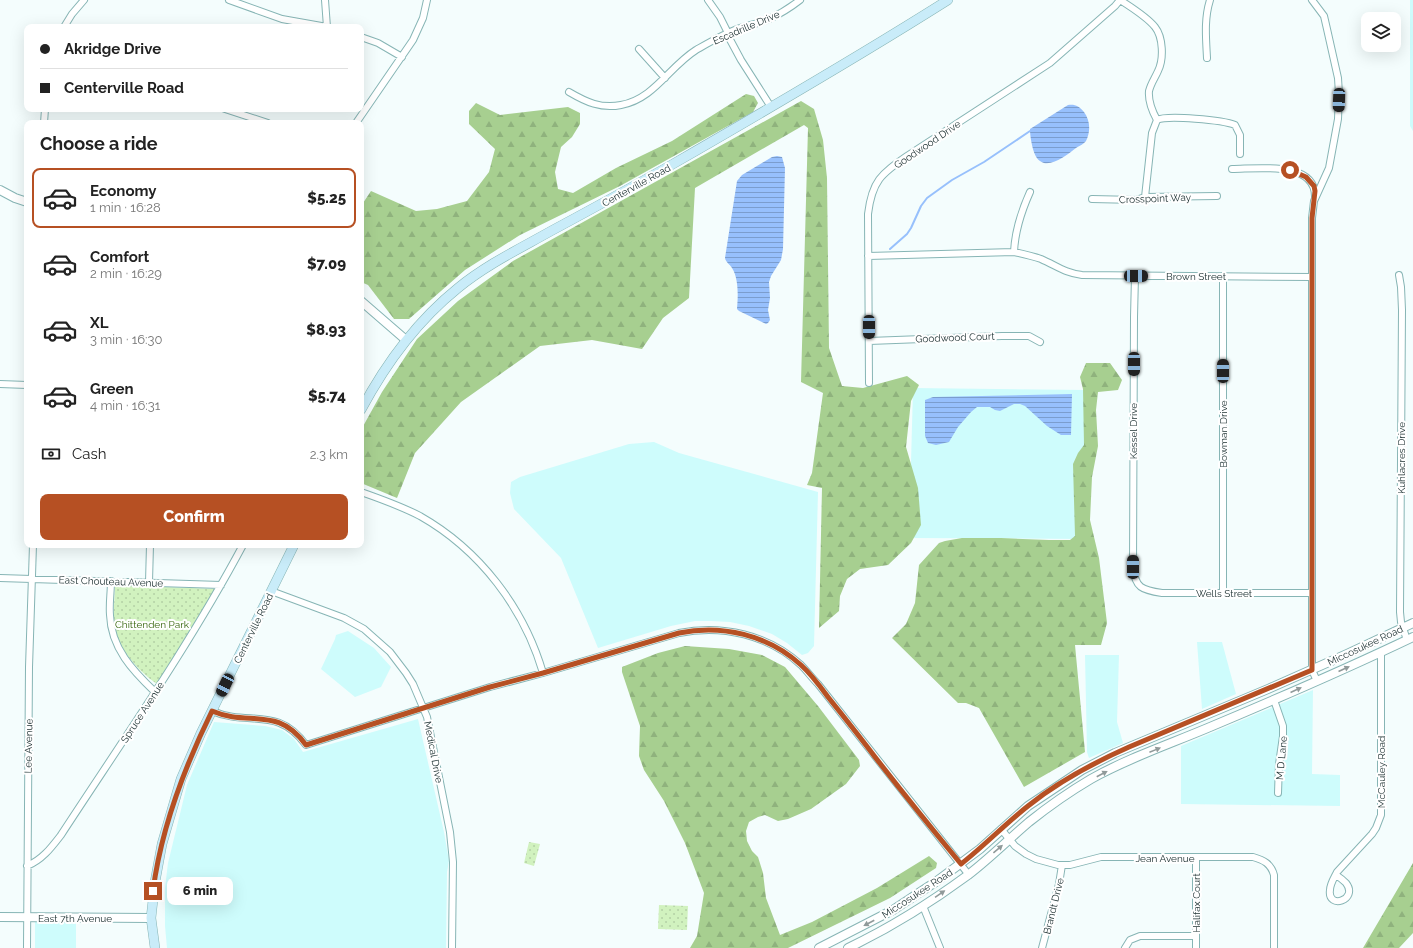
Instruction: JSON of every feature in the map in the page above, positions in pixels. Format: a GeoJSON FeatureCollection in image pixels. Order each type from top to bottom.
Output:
{"type":"FeatureCollection","features":[{"type":"Feature","properties":{"kind":"main road","name":"Centerville Road"},"geometry":{"type":"LineString","coordinates":[[364,405],[379,378],[406,340],[439,304],[457,288],[484,269],[672,165],[948,0]]}},
{"type":"Feature","properties":{"kind":"main road","name":"Centerville Road"},"geometry":{"type":"LineString","coordinates":[[155,948],[151,918],[154,882],[174,799],[189,760],[212,711],[292,548]]}},
{"type":"Feature","properties":{"kind":"street"},"geometry":{"type":"LineString","coordinates":[[66,24],[84,0]]}},
{"type":"Feature","properties":{"kind":"street"},"geometry":{"type":"LineString","coordinates":[[229,0],[282,19],[310,24]]}},
{"type":"Feature","properties":{"kind":"street"},"geometry":{"type":"LineString","coordinates":[[326,0],[327,24]]}},
{"type":"Feature","properties":{"kind":"street"},"geometry":{"type":"LineString","coordinates":[[364,111],[419,29],[427,0]]}},
{"type":"Feature","properties":{"kind":"street"},"geometry":{"type":"LineString","coordinates":[[708,0],[720,17],[741,60],[771,107]]}},
{"type":"Feature","properties":{"kind":"street","name":"Escadrille Drive"},"geometry":{"type":"LineString","coordinates":[[569,92],[586,102],[609,107],[621,105],[642,97],[657,86],[677,65],[695,51],[739,28],[768,20],[788,9],[800,0]]}},
{"type":"Feature","properties":{"kind":"street"},"geometry":{"type":"LineString","coordinates":[[1120,0],[1151,23],[1158,32],[1161,42],[1161,65],[1151,84],[1149,100],[1150,107],[1157,120],[1152,133],[1145,197]]}},
{"type":"Feature","properties":{"kind":"street","name":"Goodwood Drive"},"geometry":{"type":"LineString","coordinates":[[869,383],[868,214],[870,201],[876,183],[883,175],[907,156],[1050,63],[1120,0]]}},
{"type":"Feature","properties":{"kind":"street"},"geometry":{"type":"LineString","coordinates":[[1207,58],[1205,25],[1210,0]]}},
{"type":"Feature","properties":{"kind":"street"},"geometry":{"type":"LineString","coordinates":[[1314,1],[1324,16],[1328,29],[1338,78],[1339,94],[1338,119],[1329,168],[1314,201]]}},
{"type":"Feature","properties":{"kind":"street"},"geometry":{"type":"LineString","coordinates":[[364,38],[378,43],[402,56]]}},
{"type":"Feature","properties":{"kind":"street"},"geometry":{"type":"LineString","coordinates":[[640,49],[665,78]]}},
{"type":"Feature","properties":{"kind":"street"},"geometry":{"type":"LineString","coordinates":[[234,112],[259,120]]}},
{"type":"Feature","properties":{"kind":"street"},"geometry":{"type":"LineString","coordinates":[[1157,120],[1168,118],[1185,119],[1235,125],[1240,135],[1240,154]]}},
{"type":"Feature","properties":{"kind":"street"},"geometry":{"type":"LineString","coordinates":[[1232,169],[1290,170],[1303,175],[1310,180],[1315,191],[1312,218],[1312,670],[1317,681]]}},
{"type":"Feature","properties":{"kind":"street"},"geometry":{"type":"LineString","coordinates":[[0,190],[24,201]]}},
{"type":"Feature","properties":{"kind":"street"},"geometry":{"type":"LineString","coordinates":[[1014,252],[1014,240],[1019,217],[1030,192]]}},
{"type":"Feature","properties":{"kind":"street","name":"Crosspoint Way"},"geometry":{"type":"LineString","coordinates":[[1092,199],[1136,200],[1145,197],[1217,196]]}},
{"type":"Feature","properties":{"kind":"street","name":"Brown Street"},"geometry":{"type":"LineString","coordinates":[[868,256],[1014,252],[1031,256],[1070,273],[1088,276],[1312,277]]}},
{"type":"Feature","properties":{"kind":"street","name":"Kuhlacres Drive"},"geometry":{"type":"LineString","coordinates":[[1399,275],[1402,310],[1400,612],[1403,627],[1410,638]]}},
{"type":"Feature","properties":{"kind":"street","name":"Kessel Drive"},"geometry":{"type":"LineString","coordinates":[[1136,276],[1134,318],[1133,567],[1134,576],[1139,585]]}},
{"type":"Feature","properties":{"kind":"street","name":"Bowman Drive"},"geometry":{"type":"LineString","coordinates":[[1223,276],[1223,592]]}},
{"type":"Feature","properties":{"kind":"street"},"geometry":{"type":"LineString","coordinates":[[364,304],[406,340]]}},
{"type":"Feature","properties":{"kind":"street","name":"Goodwood Court"},"geometry":{"type":"LineString","coordinates":[[869,341],[1030,336],[1040,342]]}},
{"type":"Feature","properties":{"kind":"street"},"geometry":{"type":"LineString","coordinates":[[0,384],[24,385]]}},
{"type":"Feature","properties":{"kind":"street"},"geometry":{"type":"LineString","coordinates":[[364,493],[422,517],[444,532],[477,560],[500,586],[520,618],[532,640],[543,673]]}},
{"type":"Feature","properties":{"kind":"street","name":"Lee Avenue"},"geometry":{"type":"LineString","coordinates":[[27,948],[26,917],[29,667],[33,548]]}},
{"type":"Feature","properties":{"kind":"street"},"geometry":{"type":"LineString","coordinates":[[149,582],[150,548]]}},
{"type":"Feature","properties":{"kind":"street","name":"Spruce Avenue"},"geometry":{"type":"LineString","coordinates":[[27,866],[43,857],[51,849],[155,692],[221,585],[241,548]]}},
{"type":"Feature","properties":{"kind":"street","name":"East Chouteau Avenue"},"geometry":{"type":"LineString","coordinates":[[0,578],[221,585]]}},
{"type":"Feature","properties":{"kind":"street"},"geometry":{"type":"LineString","coordinates":[[111,581],[110,615],[113,635],[130,667],[155,692]]}},
{"type":"Feature","properties":{"kind":"street","name":"Wells Street"},"geometry":{"type":"LineString","coordinates":[[1139,585],[1144,590],[1162,593],[1312,592]]}},
{"type":"Feature","properties":{"kind":"street","name":"Medical Drive"},"geometry":{"type":"LineString","coordinates":[[271,591],[344,618],[364,629],[385,646],[402,667],[413,684],[427,717],[445,806],[452,853],[452,948]]}},
{"type":"Feature","properties":{"kind":"street","name":"Miccosukee Road"},"geometry":{"type":"LineString","coordinates":[[819,948],[893,910],[961,864],[1028,806],[1064,781],[1100,760],[1312,670],[1413,623]]}},
{"type":"Feature","properties":{"kind":"street"},"geometry":{"type":"LineString","coordinates":[[212,711],[226,716],[265,719],[276,722],[297,733],[306,745],[490,687],[690,631],[721,630],[739,633],[761,639],[788,654],[801,665],[818,684],[969,875]]}},
{"type":"Feature","properties":{"kind":"street","name":"Miccosukee Road"},"geometry":{"type":"LineString","coordinates":[[848,948],[923,906],[969,875],[1055,802],[1091,779],[1119,765],[1317,681],[1410,638]]}},
{"type":"Feature","properties":{"kind":"street","name":"McCauley Road"},"geometry":{"type":"LineString","coordinates":[[1336,875],[1376,828],[1381,815],[1380,652]]}},
{"type":"Feature","properties":{"kind":"street","name":"M D Lane"},"geometry":{"type":"LineString","coordinates":[[1274,700],[1283,726],[1278,793]]}},
{"type":"Feature","properties":{"kind":"street"},"geometry":{"type":"LineString","coordinates":[[1115,753],[1119,765]]}},
{"type":"Feature","properties":{"kind":"street","name":"Brandt Drive"},"geometry":{"type":"LineString","coordinates":[[1001,829],[1015,846],[1036,859],[1062,865],[1059,884],[1042,948]]}},
{"type":"Feature","properties":{"kind":"street","name":"Jean Avenue"},"geometry":{"type":"LineString","coordinates":[[1062,865],[1078,864],[1101,858],[1262,859],[1272,869],[1274,875],[1274,948]]}},
{"type":"Feature","properties":{"kind":"street","name":"Halifax Court"},"geometry":{"type":"LineString","coordinates":[[1196,858],[1196,948]]}},
{"type":"Feature","properties":{"kind":"street"},"geometry":{"type":"LineString","coordinates":[[923,906],[940,948]]}},
{"type":"Feature","properties":{"kind":"street","name":"East 7th Avenue"},"geometry":{"type":"LineString","coordinates":[[0,917],[151,918]]}},
{"type":"Feature","properties":{"kind":"street"},"geometry":{"type":"LineString","coordinates":[[1125,948],[1130,940],[1140,936],[1196,936]]}},
{"type":"Feature","properties":{"kind":"shaded area"},"geometry":{"type":"Polygon","coordinates":[[[1410,0],[1413,0],[1413,131],[1410,126],[1410,0]]]}},
{"type":"Feature","properties":{"kind":"shaded area"},"geometry":{"type":"Polygon","coordinates":[[[913,388],[1087,390],[1086,539],[909,538],[913,388]]]}},
{"type":"Feature","properties":{"kind":"shaded area"},"geometry":{"type":"Polygon","coordinates":[[[654,442],[679,453],[818,492],[814,646],[808,653],[802,655],[787,643],[772,634],[749,626],[730,622],[711,621],[695,621],[671,626],[598,648],[561,558],[514,509],[510,493],[511,482],[520,477],[629,444],[654,442]]]}},
{"type":"Feature","properties":{"kind":"shaded area"},"geometry":{"type":"Polygon","coordinates":[[[348,631],[374,648],[391,667],[381,687],[355,697],[321,669],[336,635],[348,631]]]}},
{"type":"Feature","properties":{"kind":"shaded area"},"geometry":{"type":"Polygon","coordinates":[[[1197,642],[1222,642],[1236,694],[1202,709],[1197,642]]]}},
{"type":"Feature","properties":{"kind":"shaded area"},"geometry":{"type":"Polygon","coordinates":[[[1085,655],[1119,655],[1117,722],[1123,743],[1089,758],[1087,752],[1085,655]]]}},
{"type":"Feature","properties":{"kind":"shaded area"},"geometry":{"type":"Polygon","coordinates":[[[1313,690],[1312,774],[1340,775],[1340,806],[1181,804],[1181,746],[1313,690]]]}},
{"type":"Feature","properties":{"kind":"shaded area"},"geometry":{"type":"Polygon","coordinates":[[[418,719],[444,832],[449,861],[447,872],[446,948],[167,948],[165,926],[165,888],[168,863],[187,785],[214,722],[265,726],[282,730],[294,739],[303,752],[418,719]]]}},
{"type":"Feature","properties":{"kind":"shaded area"},"geometry":{"type":"Polygon","coordinates":[[[35,921],[76,922],[76,948],[35,948],[35,921]]]}},
{"type":"Feature","properties":{"kind":"green space"},"geometry":{"type":"Polygon","coordinates":[[[746,94],[754,96],[758,103],[753,112],[620,186],[520,235],[465,270],[409,319],[394,319],[368,285],[364,283],[364,202],[371,191],[416,211],[437,209],[467,201],[489,172],[495,149],[469,124],[469,111],[476,103],[500,115],[568,107],[580,113],[580,124],[572,137],[561,147],[555,172],[558,189],[573,193],[616,168],[672,141],[746,94]]]}},
{"type":"Feature","properties":{"kind":"green space"},"geometry":{"type":"Polygon","coordinates":[[[801,101],[814,109],[823,140],[827,178],[829,348],[842,386],[863,388],[907,376],[919,385],[911,401],[906,447],[918,488],[921,525],[911,543],[888,565],[860,569],[847,579],[840,596],[839,611],[819,628],[822,488],[807,485],[812,473],[823,393],[801,382],[808,128],[804,125],[695,188],[689,298],[663,318],[642,349],[592,340],[540,346],[461,402],[415,453],[397,498],[364,484],[364,425],[382,392],[417,339],[458,301],[513,261],[801,101]]]}},
{"type":"Feature","properties":{"kind":"green space"},"geometry":{"type":"Polygon","coordinates":[[[1086,363],[1110,363],[1122,380],[1118,390],[1098,392],[1096,410],[1098,446],[1092,477],[1090,520],[1099,558],[1107,623],[1101,645],[1075,645],[1085,752],[1024,787],[979,708],[966,703],[958,703],[892,638],[906,624],[915,603],[919,565],[939,543],[962,538],[1070,540],[1075,536],[1073,464],[1084,445],[1083,389],[1080,377],[1086,363]]]}},
{"type":"Feature","properties":{"kind":"green space","name":"Chittenden Park"},"geometry":{"type":"Polygon","coordinates":[[[115,585],[217,589],[157,684],[135,665],[119,641],[114,622],[115,585]]]}},
{"type":"Feature","properties":{"kind":"green space"},"geometry":{"type":"Polygon","coordinates":[[[685,646],[729,649],[762,655],[785,667],[818,706],[859,760],[860,766],[846,784],[811,809],[788,819],[778,821],[765,815],[749,822],[746,831],[747,841],[752,851],[758,857],[763,873],[766,898],[780,935],[812,922],[877,888],[929,856],[937,863],[936,868],[890,898],[788,948],[690,948],[697,936],[704,893],[685,843],[664,801],[644,770],[639,756],[640,726],[622,672],[622,667],[658,653],[685,646]]]}},
{"type":"Feature","properties":{"kind":"green space"},"geometry":{"type":"Polygon","coordinates":[[[529,842],[540,844],[534,866],[524,863],[529,842]]]}},
{"type":"Feature","properties":{"kind":"green space"},"geometry":{"type":"Polygon","coordinates":[[[1413,863],[1413,933],[1399,948],[1363,948],[1413,863]]]}},
{"type":"Feature","properties":{"kind":"green space"},"geometry":{"type":"Polygon","coordinates":[[[659,905],[688,906],[687,930],[658,929],[659,905]]]}},
{"type":"Feature","properties":{"kind":"water"},"geometry":{"type":"Polygon","coordinates":[[[1068,105],[1075,105],[1079,107],[1088,118],[1088,137],[1084,143],[1059,160],[1044,163],[1035,155],[1031,142],[1030,129],[1068,105]]]}},
{"type":"Feature","properties":{"kind":"water"},"geometry":{"type":"Polygon","coordinates":[[[772,157],[782,157],[785,168],[783,249],[781,260],[769,282],[770,298],[768,310],[770,320],[766,324],[737,309],[738,294],[736,277],[725,258],[737,181],[742,175],[772,157]]]}},
{"type":"Feature","properties":{"kind":"water"},"geometry":{"type":"Polygon","coordinates":[[[1072,394],[1071,435],[1061,435],[1047,426],[1025,406],[1014,404],[1000,411],[990,407],[977,407],[958,427],[949,442],[936,445],[928,443],[925,436],[925,400],[933,397],[1072,394]]]}},
{"type":"Feature","properties":{"kind":"waterway"},"geometry":{"type":"LineString","coordinates":[[890,249],[907,234],[921,206],[927,198],[952,180],[984,162],[1030,131]]}},
{"type":"Feature","properties":{"kind":"route"},"geometry":{"type":"LineString","coordinates":[[153,891],[162,844],[174,799],[189,760],[212,711],[226,716],[265,719],[285,725],[297,733],[306,745],[490,687],[679,633],[700,630],[721,630],[739,633],[761,639],[788,654],[801,665],[818,684],[961,864],[1028,806],[1064,781],[1100,760],[1312,670],[1312,218],[1315,191],[1310,180],[1303,175],[1290,170]]}}]}
